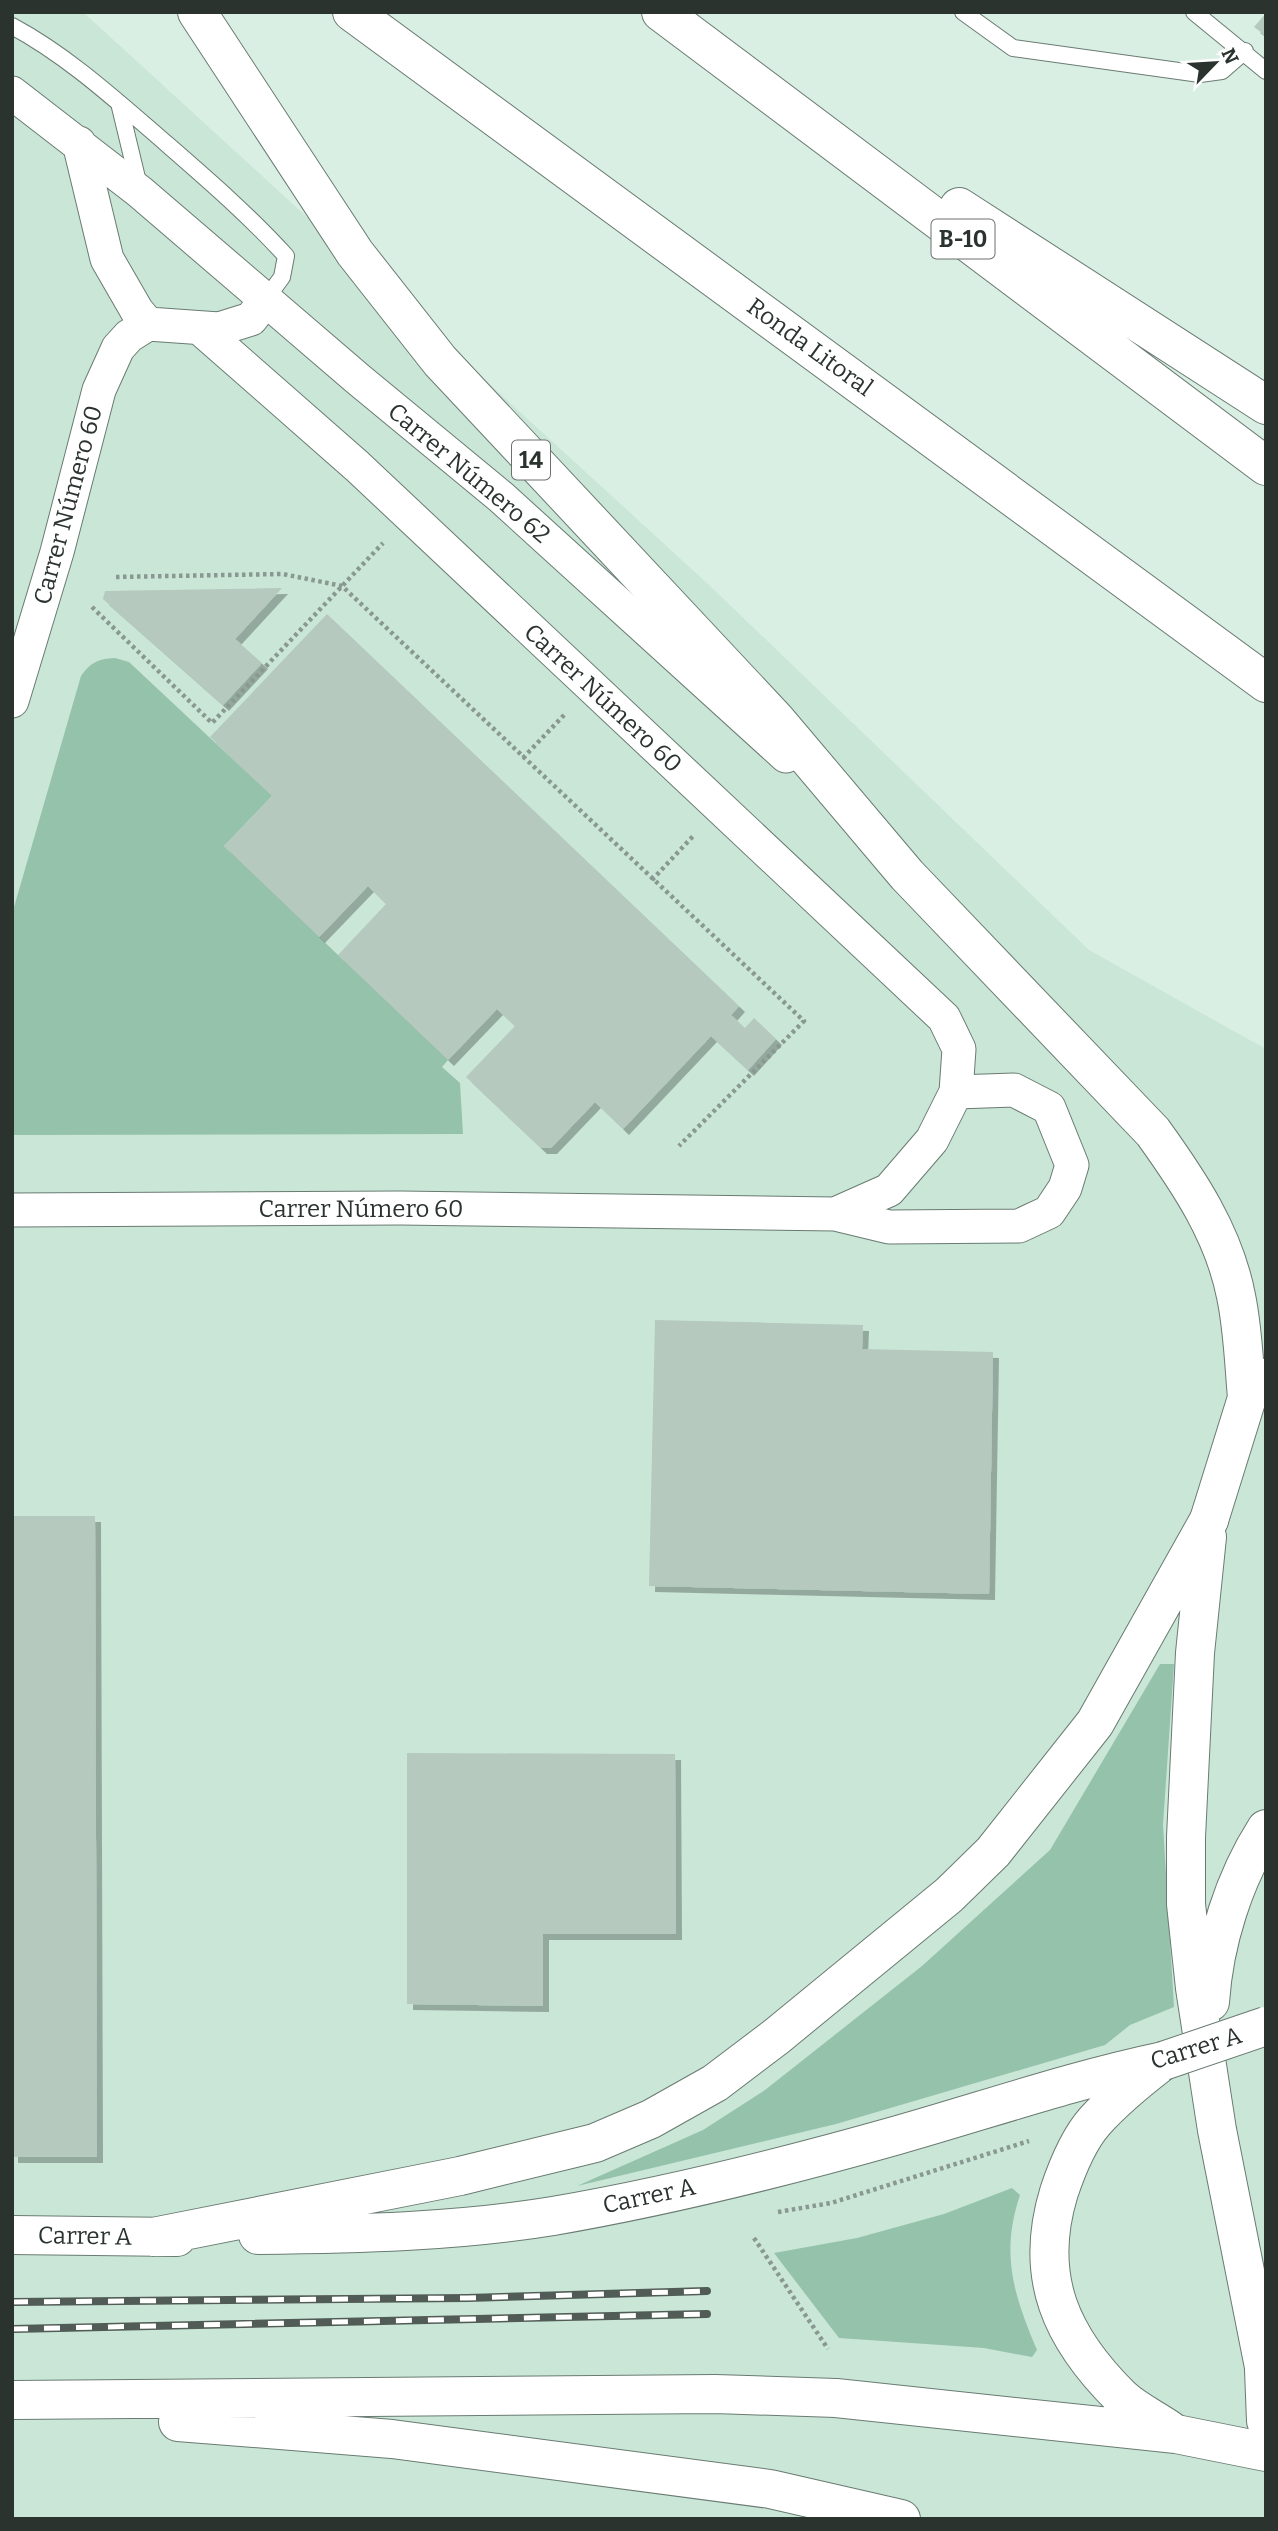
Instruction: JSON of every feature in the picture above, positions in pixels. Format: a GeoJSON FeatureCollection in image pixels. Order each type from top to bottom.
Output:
{"type":"FeatureCollection","features":[{"type":"Feature","properties":{"kind":"main road","name":"14"},"geometry":{"type":"LineString","coordinates":[[197,12],[355,253],[440,362],[776,720],[907,875]]}},
{"type":"Feature","properties":{"kind":"main road","name":"Ronda Litoral"},"geometry":{"type":"LineString","coordinates":[[352,12],[1266,683]]}},
{"type":"Feature","properties":{"kind":"main road"},"geometry":{"type":"LineString","coordinates":[[661,12],[1266,405]]}},
{"type":"Feature","properties":{"kind":"main road","name":"B-10"},"geometry":{"type":"LineString","coordinates":[[661,12],[1266,466]]}},
{"type":"Feature","properties":{"kind":"main road"},"geometry":{"type":"LineString","coordinates":[[907,875],[1153,1132],[1185,1177],[1209,1217],[1236,1295],[1247,1398]]}},
{"type":"Feature","properties":{"kind":"main road"},"geometry":{"type":"LineString","coordinates":[[1266,1362],[1247,1398],[1209,1520],[1195,1653],[1185,1837],[1186,1904],[1206,2066],[1216,2130],[1265,2374],[1266,2421]]}},
{"type":"Feature","properties":{"kind":"main road"},"geometry":{"type":"LineString","coordinates":[[153,2237],[420,2185],[595,2143],[651,2119],[715,2083],[777,2036],[938,1904],[993,1852],[1095,1723],[1209,1520]]}},
{"type":"Feature","properties":{"kind":"main road"},"geometry":{"type":"LineString","coordinates":[[1206,2066],[1212,1973],[1227,1916],[1244,1867],[1266,1829]]}},
{"type":"Feature","properties":{"kind":"main road","name":"Carrer A"},"geometry":{"type":"LineString","coordinates":[[12,2235],[303,2235],[450,2228],[552,2216],[712,2183],[806,2160],[1097,2075],[1163,2061],[1266,2026]]}},
{"type":"Feature","properties":{"kind":"main road"},"geometry":{"type":"LineString","coordinates":[[1163,2061],[1133,2084],[1094,2122],[1079,2145],[1063,2179],[1056,2202],[1049,2231],[1048,2259],[1051,2284],[1059,2309],[1072,2335],[1124,2400],[1176,2434]]}},
{"type":"Feature","properties":{"kind":"main road"},"geometry":{"type":"LineString","coordinates":[[12,2400],[715,2394],[836,2398],[1176,2434],[1266,2452]]}},
{"type":"Feature","properties":{"kind":"main road"},"geometry":{"type":"LineString","coordinates":[[12,2408],[392,2439],[770,2489],[901,2519]]}},
{"type":"Feature","properties":{"kind":"street","name":"Carrer Número 62"},"geometry":{"type":"LineString","coordinates":[[12,93],[140,192],[501,498],[754,725],[907,875]]}},
{"type":"Feature","properties":{"kind":"street"},"geometry":{"type":"LineString","coordinates":[[79,143],[107,259],[137,311],[148,324],[219,329],[251,319],[266,299]]}},
{"type":"Feature","properties":{"kind":"street","name":"Carrer Número 60"},"geometry":{"type":"LineString","coordinates":[[12,701],[57,552],[99,390],[118,348],[129,336],[148,324]]}},
{"type":"Feature","properties":{"kind":"street","name":"Carrer Número 60"},"geometry":{"type":"LineString","coordinates":[[201,329],[356,466],[943,1018],[959,1049],[956,1092],[932,1140],[889,1190],[835,1214]]}},
{"type":"Feature","properties":{"kind":"street","name":"Carrer Número 60"},"geometry":{"type":"LineString","coordinates":[[12,1210],[400,1209],[835,1214],[889,1227],[1019,1226],[1049,1212],[1065,1188],[1072,1165],[1049,1108],[1014,1090],[956,1092]]}},
{"type":"Feature","properties":{"kind":"lane"},"geometry":{"type":"LineString","coordinates":[[963,12],[1013,48],[1200,74],[1222,71],[1244,51]]}},
{"type":"Feature","properties":{"kind":"lane"},"geometry":{"type":"LineString","coordinates":[[1194,12],[1266,71]]}},
{"type":"Feature","properties":{"kind":"lane"},"geometry":{"type":"LineString","coordinates":[[12,26],[35,39],[120,103],[247,214],[286,256],[282,277],[266,299]]}},
{"type":"Feature","properties":{"kind":"lane"},"geometry":{"type":"LineString","coordinates":[[120,103],[140,192]]}},
{"type":"Feature","properties":{"kind":"path"},"geometry":{"type":"LineString","coordinates":[[92,607],[212,723],[384,541]]}},
{"type":"Feature","properties":{"kind":"path"},"geometry":{"type":"LineString","coordinates":[[116,578],[284,574],[342,586],[804,1021],[679,1146]]}},
{"type":"Feature","properties":{"kind":"path"},"geometry":{"type":"LineString","coordinates":[[523,758],[574,704]]}},
{"type":"Feature","properties":{"kind":"path"},"geometry":{"type":"LineString","coordinates":[[652,880],[703,825]]}},
{"type":"Feature","properties":{"kind":"path"},"geometry":{"type":"LineString","coordinates":[[754,2238],[828,2349]]}},
{"type":"Feature","properties":{"kind":"shaded area"},"geometry":{"type":"Polygon","coordinates":[[[12,12],[83,12],[708,584],[1089,950],[1266,1049],[1266,2519],[12,2519],[12,12]]]}},
{"type":"Feature","properties":{"kind":"shaded area"},"geometry":{"type":"Polygon","coordinates":[[[115,658],[129,662],[272,796],[224,846],[448,1060],[442,1067],[460,1083],[463,1134],[12,1135],[12,914],[81,676],[95,662],[115,658]]]}},
{"type":"Feature","properties":{"kind":"shaded area"},"geometry":{"type":"Polygon","coordinates":[[[1160,1664],[1174,1664],[1163,1825],[1174,2007],[1130,2025],[1105,2045],[836,2124],[577,2186],[703,2130],[765,2090],[922,1966],[1050,1850],[1160,1664]]]}},
{"type":"Feature","properties":{"kind":"shaded area"},"geometry":{"type":"Polygon","coordinates":[[[1012,2188],[1020,2195],[1011,2237],[1012,2274],[1016,2293],[1037,2350],[1032,2357],[984,2348],[839,2338],[774,2253],[857,2238],[944,2214],[1012,2188]]]}},
{"type":"Feature","properties":{"kind":"building"},"geometry":{"type":"Polygon","coordinates":[[[1266,13],[1266,36],[1254,27],[1266,13]]]}},
{"type":"Feature","properties":{"kind":"building"},"geometry":{"type":"Polygon","coordinates":[[[282,588],[235,639],[262,663],[223,705],[103,599],[105,591],[282,588]]]}},
{"type":"Feature","properties":{"kind":"building"},"geometry":{"type":"Polygon","coordinates":[[[327,614],[739,1006],[731,1015],[745,1028],[754,1018],[776,1039],[748,1070],[711,1036],[623,1129],[595,1102],[551,1148],[541,1148],[466,1077],[515,1026],[497,1009],[448,1060],[338,955],[386,904],[368,886],[319,937],[224,846],[272,796],[210,737],[327,614]]]}},
{"type":"Feature","properties":{"kind":"building"},"geometry":{"type":"Polygon","coordinates":[[[655,1320],[863,1325],[862,1349],[993,1352],[989,1594],[649,1586],[655,1320]]]}},
{"type":"Feature","properties":{"kind":"building"},"geometry":{"type":"Polygon","coordinates":[[[12,1516],[95,1516],[97,2157],[12,2157],[12,1516]]]}},
{"type":"Feature","properties":{"kind":"building"},"geometry":{"type":"Polygon","coordinates":[[[407,1753],[675,1754],[676,1934],[543,1934],[543,2006],[407,2004],[407,1753]]]}},
{"type":"Feature","properties":{"kind":"railway"},"geometry":{"type":"LineString","coordinates":[[12,2302],[467,2298],[707,2291]]}},
{"type":"Feature","properties":{"kind":"railway"},"geometry":{"type":"LineString","coordinates":[[12,2329],[707,2314]]}}]}
